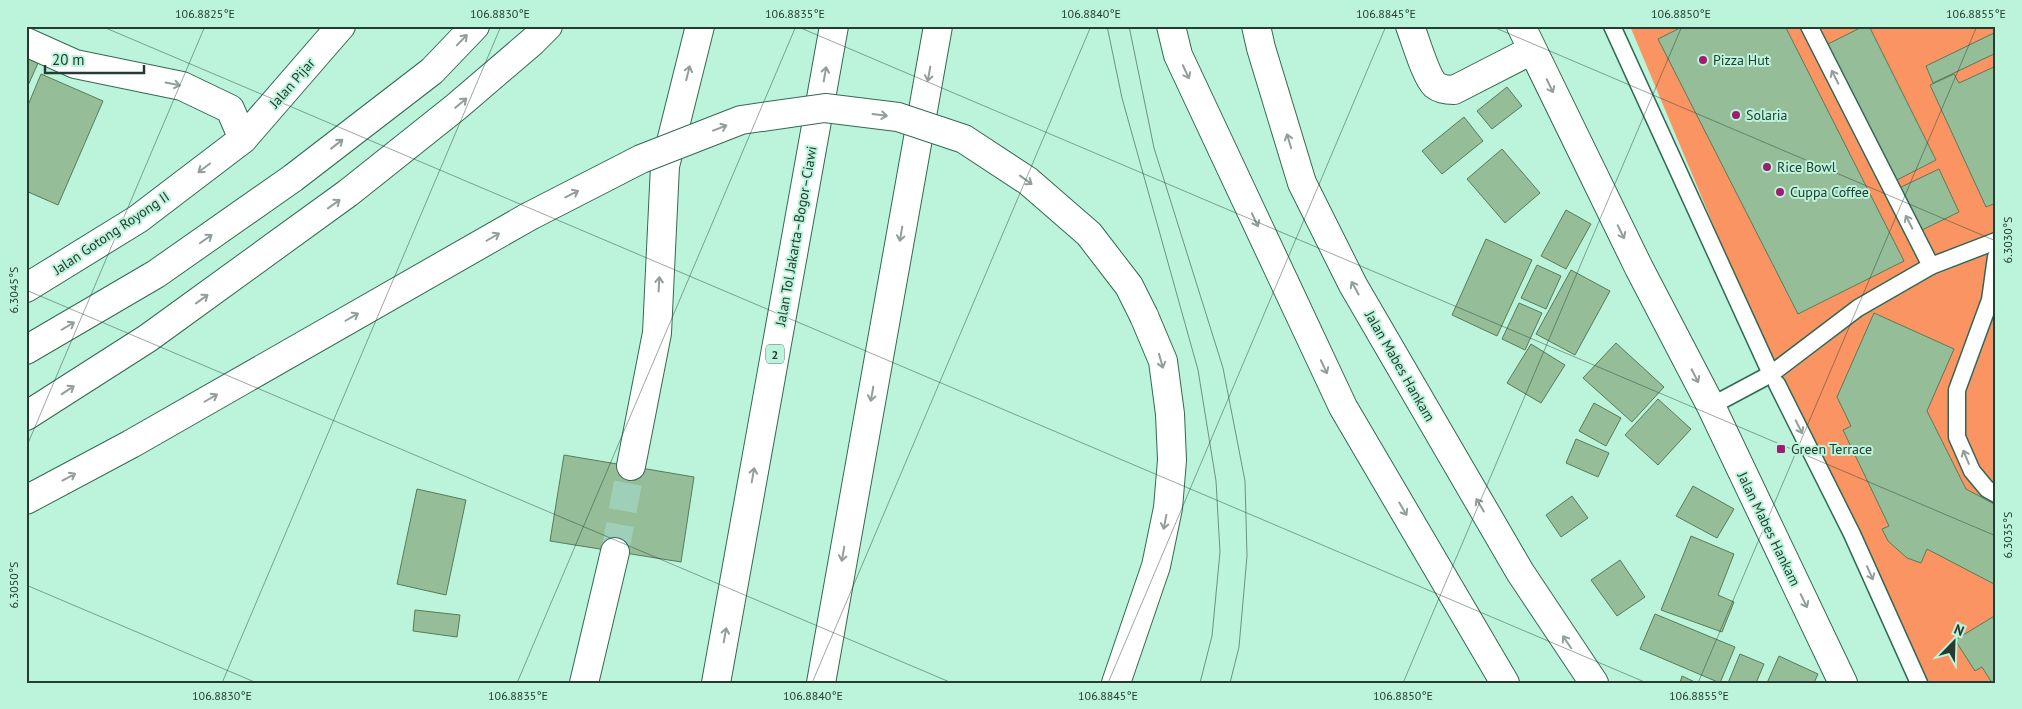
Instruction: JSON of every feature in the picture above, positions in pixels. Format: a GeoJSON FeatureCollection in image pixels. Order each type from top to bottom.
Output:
{"type":"FeatureCollection","features":[{"type":"Feature","properties":{"kind":"main road","name":"Jalan Pijar"},"geometry":{"type":"LineString","coordinates":[[243,138],[341,26]]}},
{"type":"Feature","properties":{"kind":"main road"},"geometry":{"type":"LineString","coordinates":[[26,350],[156,274],[293,178],[432,71],[475,26]]}},
{"type":"Feature","properties":{"kind":"main road"},"geometry":{"type":"LineString","coordinates":[[26,416],[148,338],[348,193],[456,107],[548,26]]}},
{"type":"Feature","properties":{"kind":"main road"},"geometry":{"type":"LineString","coordinates":[[631,466],[657,333],[664,166],[700,26]]}},
{"type":"Feature","properties":{"kind":"main road","name":"Jalan Tol Jakarta–Bogor–Ciawi"},"geometry":{"type":"LineString","coordinates":[[716,683],[834,26]]}},
{"type":"Feature","properties":{"kind":"main road"},"geometry":{"type":"LineString","coordinates":[[821,683],[938,26]]}},
{"type":"Feature","properties":{"kind":"main road"},"geometry":{"type":"LineString","coordinates":[[1171,26],[1178,55],[1343,407],[1505,683]]}},
{"type":"Feature","properties":{"kind":"main road","name":"Jalan Mabes Hankam"},"geometry":{"type":"LineString","coordinates":[[1256,26],[1302,183],[1353,285],[1520,572],[1594,683]]}},
{"type":"Feature","properties":{"kind":"main road"},"geometry":{"type":"LineString","coordinates":[[1410,26],[1429,76],[1436,85],[1446,90],[1454,90],[1526,38]]}},
{"type":"Feature","properties":{"kind":"main road","name":"Jalan Mabes Hankam"},"geometry":{"type":"LineString","coordinates":[[1526,38],[1639,268],[1711,406],[1843,683]]}},
{"type":"Feature","properties":{"kind":"main road"},"geometry":{"type":"LineString","coordinates":[[26,42],[75,64],[182,86],[230,109],[243,138]]}},
{"type":"Feature","properties":{"kind":"main road"},"geometry":{"type":"LineString","coordinates":[[26,500],[131,444],[528,217],[641,159],[741,120],[825,108],[898,117],[964,139],[1028,181],[1089,234],[1129,286],[1163,361],[1170,414],[1172,460],[1168,508],[1156,566],[1116,683]]}},
{"type":"Feature","properties":{"kind":"main road","name":"Jalan Gotong Royong II"},"geometry":{"type":"LineString","coordinates":[[26,288],[138,218],[243,138]]}},
{"type":"Feature","properties":{"kind":"main road"},"geometry":{"type":"LineString","coordinates":[[584,683],[615,552]]}},
{"type":"Feature","properties":{"kind":"lane"},"geometry":{"type":"LineString","coordinates":[[1809,26],[1930,266]]}},
{"type":"Feature","properties":{"kind":"lane"},"geometry":{"type":"LineString","coordinates":[[1617,28],[1774,379],[1852,534],[1919,683]]}},
{"type":"Feature","properties":{"kind":"lane"},"geometry":{"type":"LineString","coordinates":[[1711,406],[1774,379],[1858,308],[1930,266],[1996,241]]}},
{"type":"Feature","properties":{"kind":"lane"},"geometry":{"type":"LineString","coordinates":[[1996,257],[1990,300],[1957,390],[1957,437],[1972,471],[1987,489],[1996,494]]}},
{"type":"Feature","properties":{"kind":"shaded area"},"geometry":{"type":"Polygon","coordinates":[[[1630,26],[1996,26],[1996,683],[1926,683],[1775,372],[1630,26]]]}},
{"type":"Feature","properties":{"kind":"building"},"geometry":{"type":"Polygon","coordinates":[[[1684,26],[1785,26],[1904,261],[1798,314],[1658,39],[1684,26]]]}},
{"type":"Feature","properties":{"kind":"building"},"geometry":{"type":"Polygon","coordinates":[[[1864,26],[1869,26],[1936,160],[1895,181],[1826,45],[1864,26]]]}},
{"type":"Feature","properties":{"kind":"building"},"geometry":{"type":"Polygon","coordinates":[[[1996,32],[1996,53],[1933,83],[1926,66],[1996,32]]]}},
{"type":"Feature","properties":{"kind":"building"},"geometry":{"type":"Polygon","coordinates":[[[26,55],[39,61],[26,90],[26,55]]]}},
{"type":"Feature","properties":{"kind":"building"},"geometry":{"type":"Polygon","coordinates":[[[1996,66],[1996,203],[1986,207],[1930,85],[1954,74],[1959,83],[1996,66]]]}},
{"type":"Feature","properties":{"kind":"building"},"geometry":{"type":"Polygon","coordinates":[[[41,74],[103,101],[58,205],[26,191],[26,110],[41,74]]]}},
{"type":"Feature","properties":{"kind":"building"},"geometry":{"type":"Polygon","coordinates":[[[1507,87],[1522,106],[1492,129],[1477,111],[1507,87]]]}},
{"type":"Feature","properties":{"kind":"building"},"geometry":{"type":"Polygon","coordinates":[[[1464,117],[1483,141],[1442,174],[1422,151],[1464,117]]]}},
{"type":"Feature","properties":{"kind":"building"},"geometry":{"type":"Polygon","coordinates":[[[1502,149],[1540,193],[1505,223],[1467,179],[1502,149]]]}},
{"type":"Feature","properties":{"kind":"building"},"geometry":{"type":"Polygon","coordinates":[[[1939,169],[1959,212],[1920,231],[1899,188],[1939,169]]]}},
{"type":"Feature","properties":{"kind":"building"},"geometry":{"type":"Polygon","coordinates":[[[1566,210],[1591,224],[1566,269],[1541,256],[1566,210]]]}},
{"type":"Feature","properties":{"kind":"building"},"geometry":{"type":"Polygon","coordinates":[[[1486,239],[1532,260],[1497,336],[1452,315],[1486,239]]]}},
{"type":"Feature","properties":{"kind":"building"},"geometry":{"type":"Polygon","coordinates":[[[1537,265],[1561,276],[1546,309],[1521,298],[1537,265]]]}},
{"type":"Feature","properties":{"kind":"building"},"geometry":{"type":"Polygon","coordinates":[[[1571,270],[1610,291],[1575,355],[1536,334],[1571,270]]]}},
{"type":"Feature","properties":{"kind":"building"},"geometry":{"type":"Polygon","coordinates":[[[1519,303],[1542,313],[1525,350],[1502,339],[1519,303]]]}},
{"type":"Feature","properties":{"kind":"building"},"geometry":{"type":"Polygon","coordinates":[[[1874,313],[1954,349],[1927,411],[1966,489],[1996,505],[1996,585],[1927,549],[1921,563],[1907,558],[1888,541],[1882,529],[1889,526],[1843,430],[1851,426],[1837,397],[1874,313]]]}},
{"type":"Feature","properties":{"kind":"building"},"geometry":{"type":"Polygon","coordinates":[[[1616,343],[1664,387],[1632,422],[1583,378],[1616,343]]]}},
{"type":"Feature","properties":{"kind":"building"},"geometry":{"type":"Polygon","coordinates":[[[1531,344],[1565,365],[1541,403],[1507,383],[1531,344]]]}},
{"type":"Feature","properties":{"kind":"building"},"geometry":{"type":"Polygon","coordinates":[[[1658,399],[1691,429],[1658,465],[1625,435],[1658,399]]]}},
{"type":"Feature","properties":{"kind":"building"},"geometry":{"type":"Polygon","coordinates":[[[1594,403],[1621,418],[1606,446],[1579,431],[1594,403]]]}},
{"type":"Feature","properties":{"kind":"building"},"geometry":{"type":"Polygon","coordinates":[[[1576,439],[1609,453],[1598,477],[1566,463],[1576,439]]]}},
{"type":"Feature","properties":{"kind":"building"},"geometry":{"type":"Polygon","coordinates":[[[564,455],[694,477],[681,562],[550,541],[564,455]]]}},
{"type":"Feature","properties":{"kind":"building"},"geometry":{"type":"Polygon","coordinates":[[[1693,486],[1734,509],[1717,538],[1676,516],[1693,486]]]}},
{"type":"Feature","properties":{"kind":"building"},"geometry":{"type":"Polygon","coordinates":[[[417,489],[466,500],[446,595],[397,584],[417,489]]]}},
{"type":"Feature","properties":{"kind":"building"},"geometry":{"type":"Polygon","coordinates":[[[1572,496],[1588,518],[1561,537],[1546,515],[1572,496]]]}},
{"type":"Feature","properties":{"kind":"building"},"geometry":{"type":"Polygon","coordinates":[[[1691,536],[1734,554],[1718,595],[1734,602],[1722,632],[1661,610],[1691,536]]]}},
{"type":"Feature","properties":{"kind":"building"},"geometry":{"type":"Polygon","coordinates":[[[1620,560],[1645,597],[1617,616],[1591,580],[1620,560]]]}},
{"type":"Feature","properties":{"kind":"building"},"geometry":{"type":"Polygon","coordinates":[[[415,610],[460,615],[457,637],[413,631],[415,610]]]}},
{"type":"Feature","properties":{"kind":"building"},"geometry":{"type":"Polygon","coordinates":[[[1655,614],[1735,647],[1720,683],[1640,649],[1655,614]]]}},
{"type":"Feature","properties":{"kind":"building"},"geometry":{"type":"Polygon","coordinates":[[[1996,615],[1996,683],[1992,683],[1982,667],[1975,671],[1955,640],[1996,615]]]}},
{"type":"Feature","properties":{"kind":"building"},"geometry":{"type":"Polygon","coordinates":[[[1740,654],[1764,664],[1756,683],[1728,683],[1740,654]]]}},
{"type":"Feature","properties":{"kind":"building"},"geometry":{"type":"Polygon","coordinates":[[[1779,656],[1818,674],[1814,683],[1767,683],[1779,656]]]}},
{"type":"Feature","properties":{"kind":"building"},"geometry":{"type":"Polygon","coordinates":[[[1682,676],[1697,683],[1680,683],[1682,676]]]}},
{"type":"Feature","properties":{"kind":"tunnel"},"geometry":{"type":"LineString","coordinates":[[615,552],[631,466]]}},
{"type":"Feature","properties":{"kind":"tram line"},"geometry":{"type":"LineString","coordinates":[[1107,26],[1122,98],[1198,370],[1216,481],[1220,552],[1212,636],[1200,683]]}},
{"type":"Feature","properties":{"kind":"tram line"},"geometry":{"type":"LineString","coordinates":[[1129,26],[1154,148],[1223,368],[1245,481],[1247,556],[1239,647],[1230,683]]}},
{"type":"Feature","properties":{"kind":"place","name":"Pizza Hut"},"geometry":{"type":"Point","coordinates":[1703,60]}},
{"type":"Feature","properties":{"kind":"place","name":"Solaria"},"geometry":{"type":"Point","coordinates":[1736,115]}},
{"type":"Feature","properties":{"kind":"place","name":"Rice Bowl"},"geometry":{"type":"Point","coordinates":[1767,167]}},
{"type":"Feature","properties":{"kind":"place","name":"Cuppa Coffee"},"geometry":{"type":"Point","coordinates":[1780,192]}},
{"type":"Feature","properties":{"kind":"place","name":"Green Terrace"},"geometry":{"type":"Point","coordinates":[1781,449]}}]}
